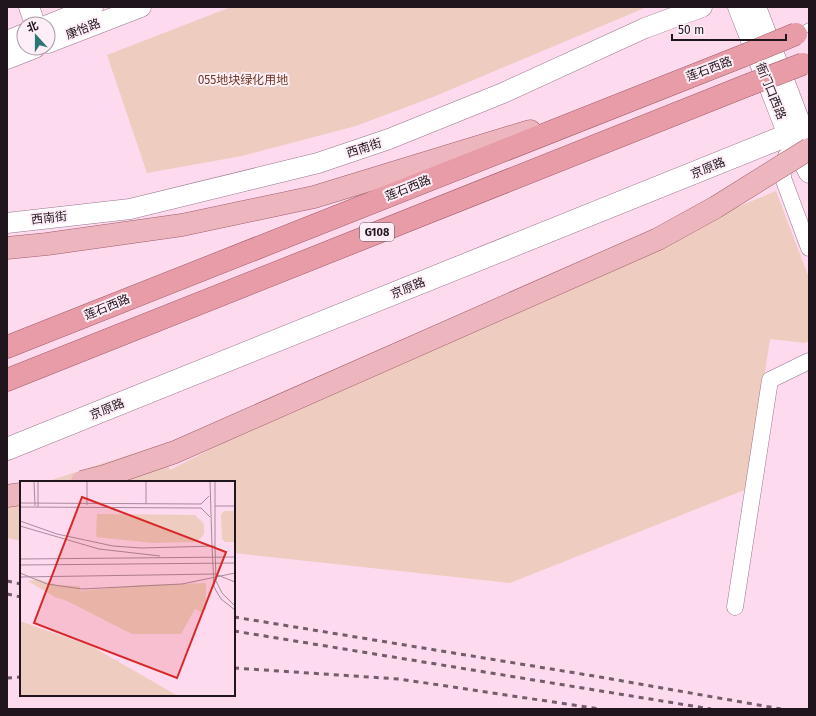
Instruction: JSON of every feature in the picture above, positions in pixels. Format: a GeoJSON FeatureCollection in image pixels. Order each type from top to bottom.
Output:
{"type":"FeatureCollection","features":[{"type":"Feature","properties":{"kind":"highway","name":"莲石西路"},"geometry":{"type":"LineString","coordinates":[[7,347],[805,30]]}},
{"type":"Feature","properties":{"kind":"highway","name":"G108"},"geometry":{"type":"LineString","coordinates":[[7,380],[806,63]]}},
{"type":"Feature","properties":{"kind":"main road"},"geometry":{"type":"LineString","coordinates":[[7,248],[47,244],[182,225],[314,197],[449,155],[604,110]]}},
{"type":"Feature","properties":{"kind":"main road","name":"京原路"},"geometry":{"type":"LineString","coordinates":[[7,449],[804,137]]}},
{"type":"Feature","properties":{"kind":"main road"},"geometry":{"type":"LineString","coordinates":[[86,481],[175,452],[598,267],[688,223],[804,137]]}},
{"type":"Feature","properties":{"kind":"main road"},"geometry":{"type":"LineString","coordinates":[[7,496],[20,494]]}},
{"type":"Feature","properties":{"kind":"street","name":"康怡路"},"geometry":{"type":"LineString","coordinates":[[56,22],[93,7]]}},
{"type":"Feature","properties":{"kind":"street","name":"康怡路"},"geometry":{"type":"LineString","coordinates":[[56,40],[141,7]]}},
{"type":"Feature","properties":{"kind":"street","name":"西南街"},"geometry":{"type":"LineString","coordinates":[[7,223],[130,209],[318,163],[389,139],[488,99],[645,28],[702,7]]}},
{"type":"Feature","properties":{"kind":"street","name":"衙门口西路"},"geometry":{"type":"LineString","coordinates":[[738,7],[804,137],[809,173]]}},
{"type":"Feature","properties":{"kind":"street"},"geometry":{"type":"LineString","coordinates":[[756,7],[804,137],[783,178],[809,248]]}},
{"type":"Feature","properties":{"kind":"street"},"geometry":{"type":"LineString","coordinates":[[735,607],[770,380],[809,361]]}},
{"type":"Feature","properties":{"kind":"green space","name":"055地块绿化用地"},"geometry":{"type":"Polygon","coordinates":[[[231,7],[647,7],[433,97],[356,126],[242,156],[147,173],[107,55],[231,7]]]}},
{"type":"Feature","properties":{"kind":"green space"},"geometry":{"type":"Polygon","coordinates":[[[776,191],[809,278],[809,341],[805,343],[770,339],[747,489],[510,583],[235,553],[235,481],[48,481],[160,445],[170,470],[452,325],[776,191]]]}},
{"type":"Feature","properties":{"kind":"green space"},"geometry":{"type":"Polygon","coordinates":[[[20,483],[20,541],[7,538],[7,484],[20,483]]]}},
{"type":"Feature","properties":{"kind":"railway"},"geometry":{"type":"LineString","coordinates":[[7,581],[20,584]]}},
{"type":"Feature","properties":{"kind":"railway"},"geometry":{"type":"LineString","coordinates":[[7,594],[20,597]]}},
{"type":"Feature","properties":{"kind":"railway"},"geometry":{"type":"LineString","coordinates":[[235,617],[600,677],[781,709]]}},
{"type":"Feature","properties":{"kind":"railway"},"geometry":{"type":"LineString","coordinates":[[235,631],[711,709]]}},
{"type":"Feature","properties":{"kind":"railway"},"geometry":{"type":"LineString","coordinates":[[235,668],[399,679],[600,709]]}},
{"type":"Feature","properties":{"kind":"railway"},"geometry":{"type":"LineString","coordinates":[[7,678],[20,677]]}}]}
